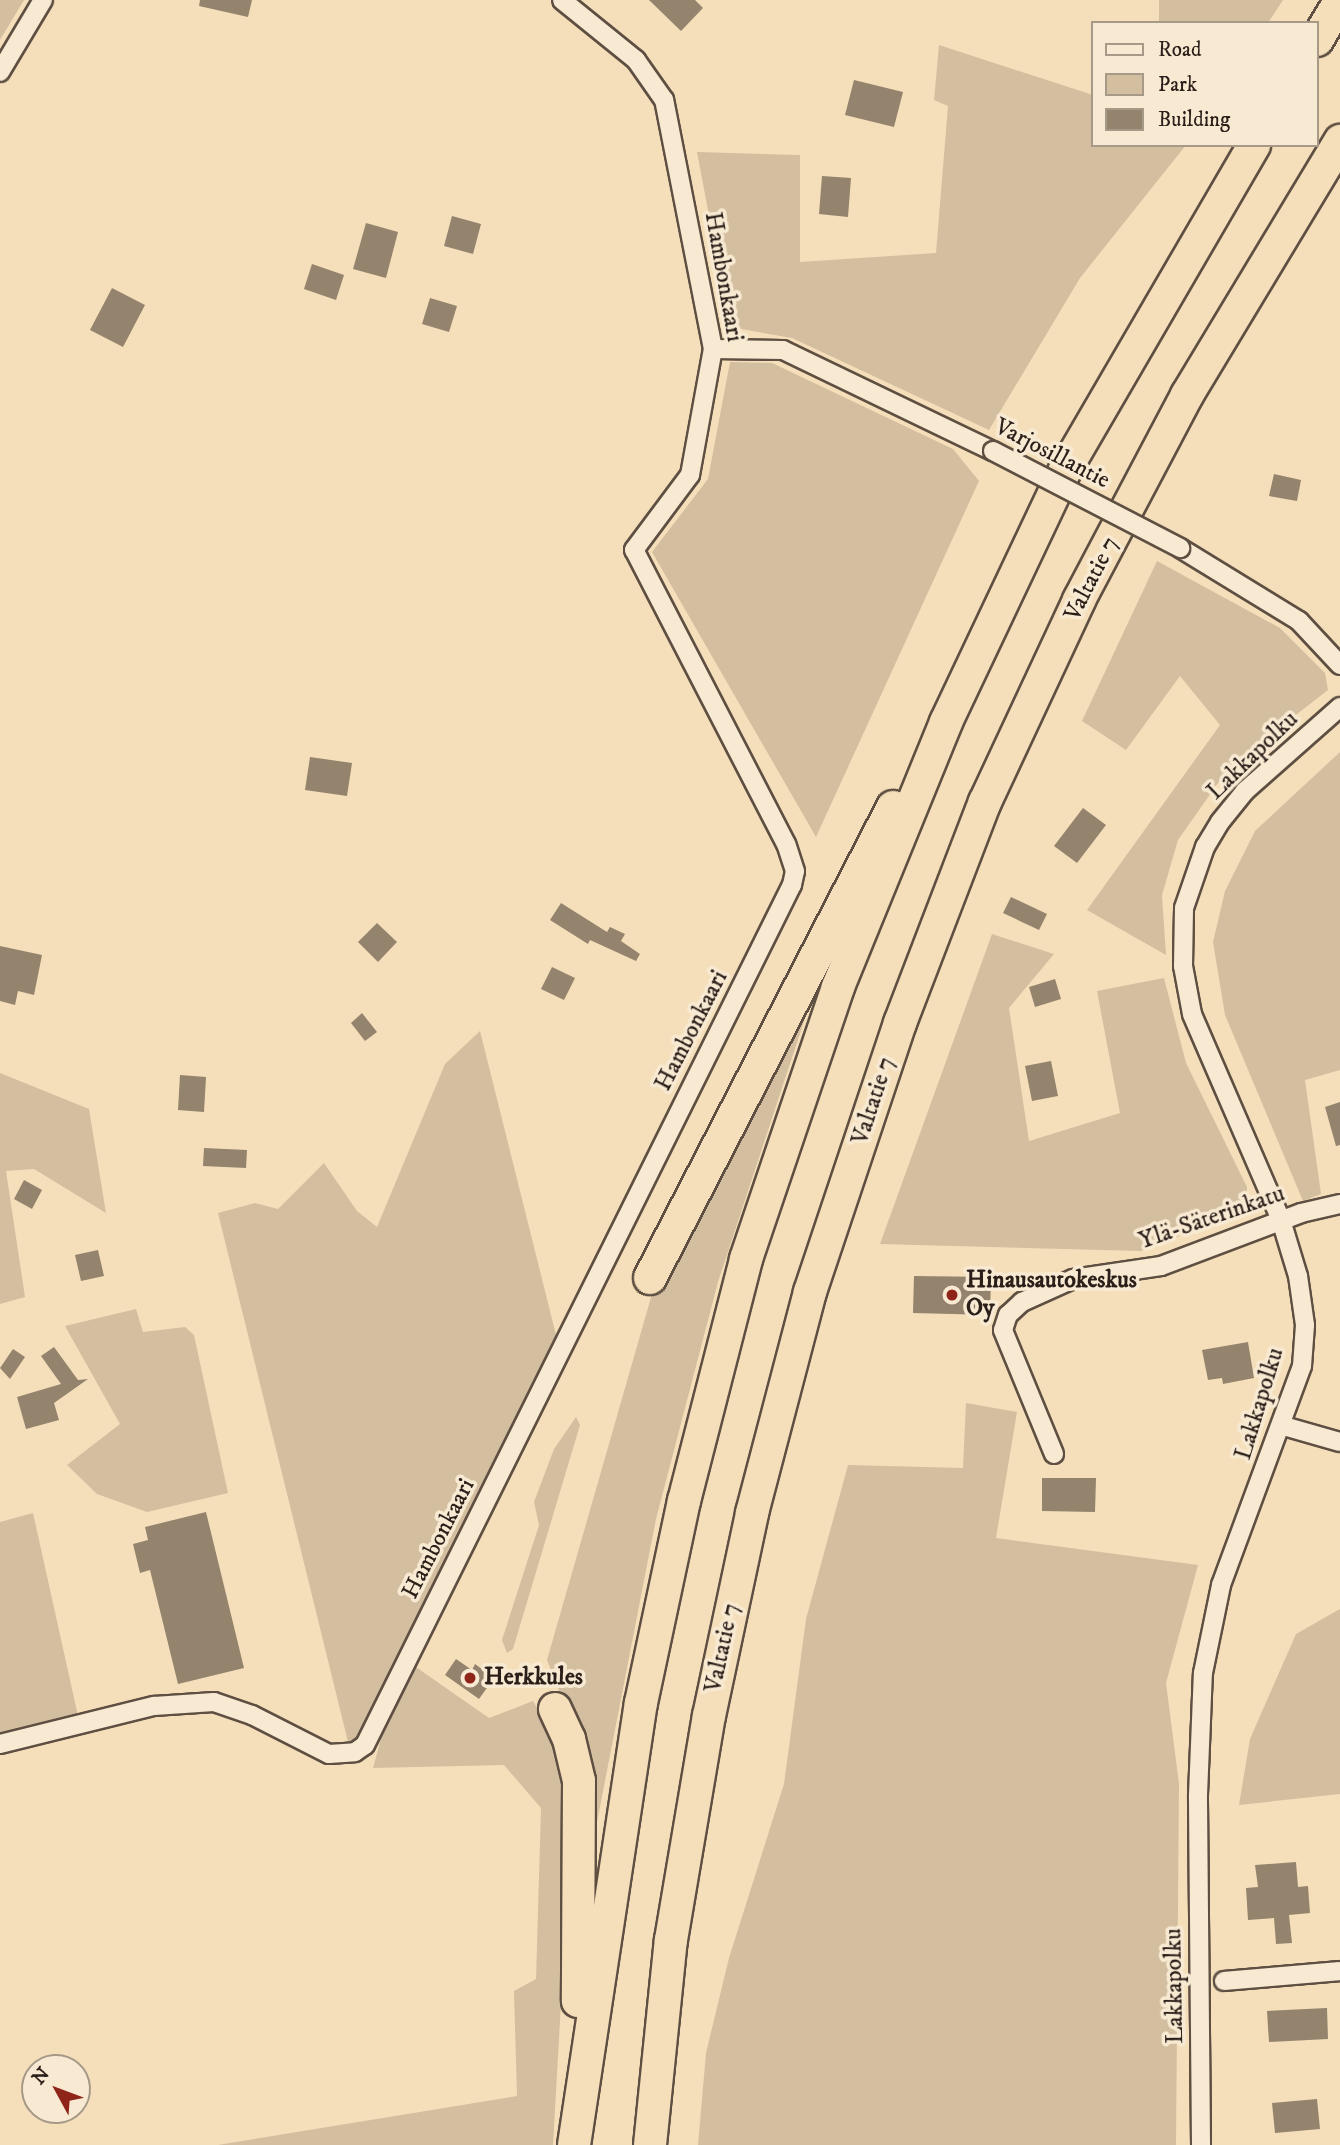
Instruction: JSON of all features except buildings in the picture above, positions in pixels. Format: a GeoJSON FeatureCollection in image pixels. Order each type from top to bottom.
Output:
{"type":"FeatureCollection","features":[{"type":"Feature","properties":{"kind":"highway"},"geometry":{"type":"LineString","coordinates":[[1319,37],[1340,1]]}},
{"type":"Feature","properties":{"kind":"highway","name":"Valtatie 7"},"geometry":{"type":"LineString","coordinates":[[650,2145],[671,1940],[709,1716],[752,1513],[810,1292],[900,1023],[985,802],[1079,600],[1187,394],[1340,141]]}},
{"type":"Feature","properties":{"kind":"highway"},"geometry":{"type":"LineString","coordinates":[[573,2145],[641,1703],[684,1500],[746,1259],[838,987],[946,722],[1066,470],[1253,147]]}},
{"type":"Feature","properties":{"kind":"highway"},"geometry":{"type":"LineString","coordinates":[[650,1278],[881,827],[946,722]]}},
{"type":"Feature","properties":{"kind":"highway"},"geometry":{"type":"LineString","coordinates":[[555,1709],[569,1739],[579,1781],[573,2145]]}},
{"type":"Feature","properties":{"kind":"street"},"geometry":{"type":"LineString","coordinates":[[0,72],[43,0]]}},
{"type":"Feature","properties":{"kind":"street","name":"Hambonkaari"},"geometry":{"type":"LineString","coordinates":[[0,1744],[154,1706],[214,1702],[252,1715],[316,1749],[342,1755],[365,1745],[792,885],[795,871],[786,844],[634,550],[690,475],[713,349],[664,100],[636,60],[562,0]]}},
{"type":"Feature","properties":{"kind":"street","name":"Varjosillantie"},"geometry":{"type":"LineString","coordinates":[[713,349],[783,350],[993,451],[1180,548],[1299,621],[1340,666]]}},
{"type":"Feature","properties":{"kind":"street","name":"Lakkapolku"},"geometry":{"type":"LineString","coordinates":[[1201,2145],[1198,1795],[1203,1673],[1221,1586],[1284,1426],[1302,1366],[1305,1325],[1298,1276],[1280,1220],[1192,1014],[1183,966],[1184,908],[1205,847],[1220,822],[1245,791],[1340,708]]}},
{"type":"Feature","properties":{"kind":"street","name":"Ylä-Säterinkatu"},"geometry":{"type":"LineString","coordinates":[[1054,1454],[1003,1330],[1008,1315],[1022,1302],[1073,1279],[1161,1266],[1280,1220],[1340,1203]]}},
{"type":"Feature","properties":{"kind":"street"},"geometry":{"type":"LineString","coordinates":[[1284,1426],[1340,1442]]}},
{"type":"Feature","properties":{"kind":"street"},"geometry":{"type":"LineString","coordinates":[[1224,1981],[1340,1971]]}},
{"type":"Feature","properties":{"kind":"green space"},"geometry":{"type":"Polygon","coordinates":[[[0,0],[24,0],[0,40],[0,0]]]}},
{"type":"Feature","properties":{"kind":"green space"},"geometry":{"type":"Polygon","coordinates":[[[1159,0],[1283,0],[1269,21],[1159,21],[1159,0]]]}},
{"type":"Feature","properties":{"kind":"green space"},"geometry":{"type":"Polygon","coordinates":[[[939,45],[1092,95],[1092,147],[1184,147],[1080,278],[989,430],[792,338],[730,327],[697,152],[800,155],[800,262],[936,253],[948,106],[934,100],[939,45]]]}},
{"type":"Feature","properties":{"kind":"green space"},"geometry":{"type":"Polygon","coordinates":[[[730,362],[772,363],[953,449],[979,481],[816,837],[652,552],[708,479],[730,362]]]}},
{"type":"Feature","properties":{"kind":"green space"},"geometry":{"type":"Polygon","coordinates":[[[1157,561],[1280,628],[1325,673],[1328,690],[1230,766],[1178,840],[1162,895],[1166,955],[1087,910],[1220,725],[1180,676],[1126,750],[1082,721],[1157,561]]]}},
{"type":"Feature","properties":{"kind":"green space"},"geometry":{"type":"Polygon","coordinates":[[[1340,752],[1340,1070],[1305,1080],[1321,1194],[1303,1201],[1225,1015],[1213,942],[1225,891],[1255,831],[1340,752]]]}},
{"type":"Feature","properties":{"kind":"green space"},"geometry":{"type":"Polygon","coordinates":[[[992,934],[1054,954],[1009,1008],[1029,1141],[1120,1113],[1097,991],[1164,978],[1186,1063],[1247,1187],[1246,1210],[1141,1251],[880,1244],[992,934]]]}},
{"type":"Feature","properties":{"kind":"green space"},"geometry":{"type":"Polygon","coordinates":[[[813,994],[718,1282],[656,1519],[591,1853],[572,1723],[547,1660],[656,1280],[813,994]]]}},
{"type":"Feature","properties":{"kind":"green space"},"geometry":{"type":"Polygon","coordinates":[[[480,1031],[556,1335],[365,1734],[349,1746],[218,1213],[255,1203],[278,1209],[324,1163],[357,1211],[377,1227],[445,1064],[480,1031]]]}},
{"type":"Feature","properties":{"kind":"green space"},"geometry":{"type":"Polygon","coordinates":[[[0,1073],[89,1109],[106,1213],[34,1169],[6,1171],[25,1297],[0,1304],[0,1073]]]}},
{"type":"Feature","properties":{"kind":"green space"},"geometry":{"type":"Polygon","coordinates":[[[136,1309],[143,1332],[185,1327],[194,1335],[228,1493],[147,1512],[97,1494],[67,1465],[120,1424],[65,1326],[136,1309]]]}},
{"type":"Feature","properties":{"kind":"green space"},"geometry":{"type":"Polygon","coordinates":[[[966,1403],[1017,1412],[996,1538],[1198,1565],[1166,1683],[1179,1784],[1176,2145],[698,2145],[706,2053],[729,1958],[784,1784],[806,1619],[848,1465],[963,1468],[966,1403]]]}},
{"type":"Feature","properties":{"kind":"green space"},"geometry":{"type":"Polygon","coordinates":[[[576,1417],[580,1425],[513,1649],[507,1653],[502,1640],[539,1525],[534,1502],[554,1449],[576,1417]]]}},
{"type":"Feature","properties":{"kind":"green space"},"geometry":{"type":"Polygon","coordinates":[[[33,1513],[78,1716],[0,1735],[0,1522],[33,1513]]]}},
{"type":"Feature","properties":{"kind":"green space"},"geometry":{"type":"Polygon","coordinates":[[[1340,1609],[1340,1794],[1239,1805],[1250,1739],[1296,1634],[1340,1609]]]}},
{"type":"Feature","properties":{"kind":"green space"},"geometry":{"type":"Polygon","coordinates":[[[413,1665],[489,1718],[533,1701],[554,1737],[566,1783],[563,1968],[553,2145],[218,2145],[517,2096],[514,1991],[536,1979],[541,1808],[504,1765],[373,1768],[384,1728],[413,1665]]]}},
{"type":"Feature","properties":{"kind":"place","name":"Hinausautokeskus Oy"},"geometry":{"type":"Point","coordinates":[952,1295]}},
{"type":"Feature","properties":{"kind":"place","name":"Herkkules"},"geometry":{"type":"Point","coordinates":[470,1678]}}]}
